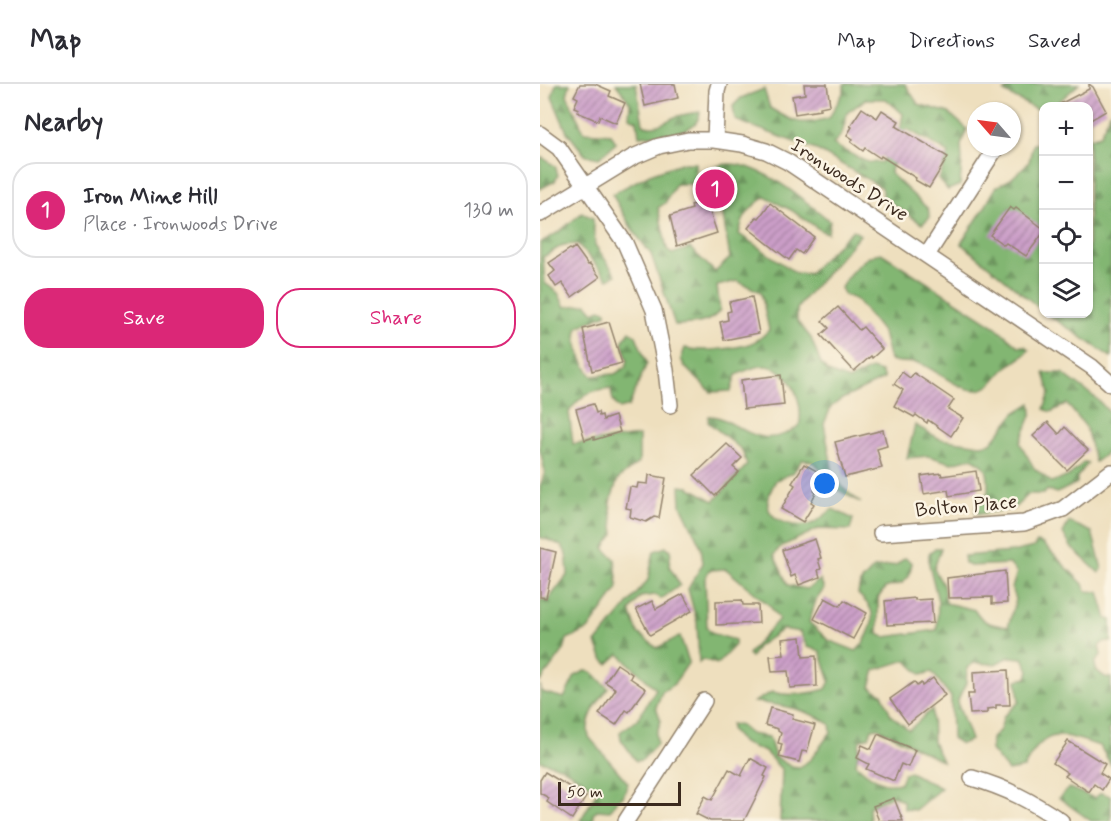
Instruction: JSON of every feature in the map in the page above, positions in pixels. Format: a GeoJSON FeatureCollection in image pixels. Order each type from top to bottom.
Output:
{"type":"FeatureCollection","features":[{"type":"Feature","properties":{"kind":"street"},"geometry":{"type":"LineString","coordinates":[[715,140],[719,84]]}},
{"type":"Feature","properties":{"kind":"street"},"geometry":{"type":"LineString","coordinates":[[540,134],[559,148],[624,243],[654,310],[666,370],[670,405]]}},
{"type":"Feature","properties":{"kind":"street","name":"Ironwoods Drive"},"geometry":{"type":"LineString","coordinates":[[540,214],[633,157],[659,146],[688,140],[715,140],[766,151],[788,162],[927,255],[1092,367],[1111,384]]}},
{"type":"Feature","properties":{"kind":"street"},"geometry":{"type":"LineString","coordinates":[[927,255],[991,156]]}},
{"type":"Feature","properties":{"kind":"street","name":"Bolton Place"},"geometry":{"type":"LineString","coordinates":[[881,533],[1024,523],[1063,509],[1111,472]]}},
{"type":"Feature","properties":{"kind":"street"},"geometry":{"type":"LineString","coordinates":[[626,821],[704,701]]}},
{"type":"Feature","properties":{"kind":"street"},"geometry":{"type":"LineString","coordinates":[[972,778],[999,786],[1031,800],[1061,821]]}},
{"type":"Feature","properties":{"kind":"green space"},"geometry":{"type":"Polygon","coordinates":[[[556,84],[570,84],[567,95],[584,132],[611,134],[616,143],[599,158],[585,155],[567,132],[552,97],[556,84]]]}},
{"type":"Feature","properties":{"kind":"green space"},"geometry":{"type":"Polygon","coordinates":[[[616,84],[636,84],[643,124],[647,126],[655,126],[678,116],[700,112],[698,120],[692,126],[676,133],[639,136],[637,120],[629,117],[630,103],[616,84]]]}},
{"type":"Feature","properties":{"kind":"green space"},"geometry":{"type":"Polygon","coordinates":[[[844,84],[905,84],[918,104],[949,113],[967,129],[961,145],[960,185],[948,190],[939,179],[949,153],[906,128],[890,173],[928,209],[930,217],[922,224],[884,198],[881,187],[819,151],[735,120],[733,106],[741,98],[764,89],[770,108],[792,120],[812,122],[829,118],[844,91],[844,84]],[[866,99],[847,113],[842,134],[833,144],[868,162],[882,162],[900,131],[903,114],[886,99],[866,99]]]}},
{"type":"Feature","properties":{"kind":"green space"},"geometry":{"type":"Polygon","coordinates":[[[1011,84],[1079,84],[1058,102],[1039,102],[1039,109],[1037,110],[1004,92],[1011,84]]]}},
{"type":"Feature","properties":{"kind":"green space"},"geometry":{"type":"Polygon","coordinates":[[[1111,110],[1111,357],[1053,318],[1093,318],[1093,137],[1100,135],[1111,110]]]}},
{"type":"Feature","properties":{"kind":"green space"},"geometry":{"type":"Polygon","coordinates":[[[1039,143],[1039,308],[961,243],[996,187],[1011,179],[1029,162],[1033,144],[1039,143]]]}},
{"type":"Feature","properties":{"kind":"green space"},"geometry":{"type":"Polygon","coordinates":[[[540,158],[555,166],[558,175],[555,181],[540,189],[540,158]]]}},
{"type":"Feature","properties":{"kind":"green space"},"geometry":{"type":"Polygon","coordinates":[[[681,163],[696,163],[695,184],[676,184],[665,203],[658,208],[667,249],[672,254],[690,248],[715,272],[730,258],[715,167],[729,164],[744,166],[760,172],[792,191],[830,221],[828,233],[765,197],[755,205],[742,222],[739,234],[796,273],[808,274],[853,230],[860,235],[803,300],[797,309],[797,321],[811,338],[821,364],[828,372],[849,380],[871,369],[881,372],[884,379],[842,399],[831,407],[824,424],[833,473],[843,488],[861,503],[834,487],[813,462],[802,460],[793,473],[776,480],[768,500],[768,507],[775,518],[788,524],[814,523],[833,509],[853,519],[850,530],[818,529],[780,547],[774,555],[788,585],[807,589],[820,580],[824,589],[816,600],[809,622],[828,640],[856,651],[866,638],[872,620],[870,608],[858,594],[860,583],[874,568],[896,565],[905,558],[912,563],[909,576],[902,583],[885,588],[878,598],[878,634],[885,637],[937,630],[938,601],[929,564],[929,554],[935,548],[941,548],[934,569],[943,585],[946,603],[975,610],[985,621],[1008,627],[1016,599],[1012,588],[1017,572],[1009,564],[970,566],[965,563],[964,556],[1012,552],[1034,547],[1037,542],[1043,544],[1083,584],[1086,591],[1099,592],[1107,619],[1111,620],[1111,642],[1104,642],[1099,646],[1101,655],[1095,663],[1096,670],[1105,677],[1111,678],[1111,727],[1109,730],[1111,765],[1100,746],[1075,738],[1056,736],[1039,744],[1024,768],[1008,771],[991,750],[992,738],[1000,730],[1004,716],[1019,702],[1017,680],[1027,678],[1029,670],[1023,658],[1009,657],[995,664],[974,663],[967,668],[966,683],[957,702],[971,740],[961,744],[952,738],[951,697],[932,672],[921,675],[906,660],[875,670],[870,687],[882,694],[891,715],[909,730],[932,709],[933,742],[942,761],[878,728],[872,729],[869,737],[860,740],[856,764],[870,776],[888,784],[900,783],[904,773],[910,772],[941,788],[915,810],[904,809],[903,801],[893,795],[869,807],[870,821],[780,821],[782,770],[765,752],[743,743],[731,730],[731,724],[741,726],[750,734],[769,737],[775,757],[790,766],[800,767],[811,759],[831,732],[830,724],[794,708],[754,702],[772,692],[799,694],[826,689],[830,681],[820,651],[807,647],[800,632],[783,629],[757,647],[751,657],[748,654],[779,619],[770,606],[726,569],[709,570],[705,579],[707,628],[714,634],[735,640],[735,645],[717,664],[703,659],[699,663],[697,622],[688,589],[703,563],[701,547],[681,505],[680,486],[689,487],[714,501],[747,465],[742,450],[708,422],[709,416],[721,418],[758,436],[773,437],[781,436],[799,426],[800,407],[788,379],[773,367],[760,366],[749,369],[736,375],[731,391],[711,392],[685,367],[681,359],[685,348],[708,350],[743,346],[758,340],[769,330],[761,292],[737,281],[717,286],[720,310],[711,319],[700,323],[675,325],[651,254],[632,229],[612,194],[650,174],[681,163]]]}},
{"type":"Feature","properties":{"kind":"green space"},"geometry":{"type":"Polygon","coordinates":[[[582,213],[593,218],[595,245],[616,275],[608,279],[578,244],[563,245],[543,257],[545,283],[558,293],[565,307],[587,304],[594,312],[600,309],[606,311],[606,314],[578,327],[576,339],[579,353],[592,376],[615,374],[626,367],[628,360],[622,342],[630,331],[636,336],[647,363],[629,406],[620,409],[617,406],[613,400],[611,388],[597,390],[578,401],[569,412],[573,444],[639,436],[639,462],[618,479],[610,502],[614,534],[604,548],[615,559],[618,588],[588,630],[567,639],[564,650],[540,682],[540,600],[549,599],[568,574],[567,557],[563,548],[540,537],[540,487],[545,472],[540,449],[540,243],[559,232],[582,213]]]}},
{"type":"Feature","properties":{"kind":"green space"},"geometry":{"type":"Polygon","coordinates":[[[881,253],[996,327],[1018,346],[1025,346],[1029,350],[1005,369],[991,384],[983,389],[974,390],[956,384],[921,364],[890,360],[883,333],[857,300],[845,295],[841,288],[857,266],[869,257],[881,253]]]}},
{"type":"Feature","properties":{"kind":"green space"},"geometry":{"type":"Polygon","coordinates":[[[1044,373],[1062,373],[1097,399],[1111,414],[1111,450],[1095,462],[1086,427],[1067,404],[1051,412],[1044,409],[1050,393],[1044,373]]]}},
{"type":"Feature","properties":{"kind":"green space"},"geometry":{"type":"Polygon","coordinates":[[[1031,403],[1032,413],[1020,443],[1034,468],[1051,482],[1069,476],[1084,462],[1088,463],[1077,477],[1077,483],[1057,493],[1047,490],[1044,494],[1029,494],[1013,509],[980,514],[975,512],[976,505],[988,492],[988,475],[982,464],[971,458],[952,463],[928,456],[907,458],[915,425],[940,439],[981,445],[991,443],[1015,413],[1031,403]]]}},
{"type":"Feature","properties":{"kind":"green space"},"geometry":{"type":"Polygon","coordinates":[[[1069,522],[1092,532],[1102,569],[1099,573],[1071,547],[1063,533],[1069,522]]]}},
{"type":"Feature","properties":{"kind":"green space"},"geometry":{"type":"Polygon","coordinates":[[[666,547],[671,550],[669,566],[680,585],[661,599],[655,595],[640,597],[630,611],[638,633],[657,648],[680,636],[689,662],[674,684],[662,692],[656,707],[661,721],[656,734],[657,744],[642,760],[636,761],[621,739],[620,732],[637,720],[656,689],[619,654],[608,664],[602,658],[596,643],[648,580],[654,551],[666,547]]]}},
{"type":"Feature","properties":{"kind":"green space"},"geometry":{"type":"Polygon","coordinates":[[[585,671],[592,672],[608,688],[590,717],[589,737],[628,783],[623,797],[618,799],[610,811],[597,810],[593,814],[593,821],[580,821],[598,790],[561,767],[540,761],[540,685],[542,692],[564,698],[575,676],[585,671]]]}},
{"type":"Feature","properties":{"kind":"green space"},"geometry":{"type":"Polygon","coordinates":[[[1069,788],[1094,798],[1101,793],[1111,796],[1111,821],[1091,821],[1059,798],[1069,788]]]}},
{"type":"Feature","properties":{"kind":"building"},"geometry":{"type":"Polygon","coordinates":[[[580,84],[595,84],[611,91],[609,96],[625,103],[616,123],[600,116],[598,121],[577,112],[579,109],[574,107],[578,98],[574,96],[580,84]]]}},
{"type":"Feature","properties":{"kind":"building"},"geometry":{"type":"Polygon","coordinates":[[[640,84],[675,84],[678,98],[645,106],[640,84]]]}},
{"type":"Feature","properties":{"kind":"building"},"geometry":{"type":"Polygon","coordinates":[[[804,84],[827,84],[830,105],[820,107],[820,110],[795,114],[792,96],[805,94],[804,84]]]}},
{"type":"Feature","properties":{"kind":"building"},"geometry":{"type":"Polygon","coordinates":[[[1089,84],[1106,111],[1093,119],[1093,102],[1064,102],[1089,89],[1089,84]]]}},
{"type":"Feature","properties":{"kind":"building"},"geometry":{"type":"Polygon","coordinates":[[[862,108],[877,118],[882,110],[899,121],[896,126],[948,157],[929,188],[881,156],[880,158],[865,148],[863,151],[851,142],[853,139],[847,135],[862,108]]]}},
{"type":"Feature","properties":{"kind":"building"},"geometry":{"type":"Polygon","coordinates":[[[706,200],[717,233],[677,246],[670,216],[692,209],[691,205],[706,200]]]}},
{"type":"Feature","properties":{"kind":"building"},"geometry":{"type":"Polygon","coordinates":[[[770,203],[814,237],[802,254],[796,250],[789,260],[748,228],[770,203]]]}},
{"type":"Feature","properties":{"kind":"building"},"geometry":{"type":"Polygon","coordinates":[[[1010,207],[1014,210],[1016,208],[1039,225],[1039,239],[1026,256],[990,235],[1010,207]]]}},
{"type":"Feature","properties":{"kind":"building"},"geometry":{"type":"Polygon","coordinates":[[[575,247],[600,277],[572,297],[562,283],[556,287],[549,276],[555,271],[549,263],[575,247]]]}},
{"type":"Feature","properties":{"kind":"building"},"geometry":{"type":"Polygon","coordinates":[[[752,297],[759,333],[724,340],[720,322],[728,320],[727,312],[731,311],[729,302],[752,297]]]}},
{"type":"Feature","properties":{"kind":"building"},"geometry":{"type":"Polygon","coordinates":[[[838,307],[859,330],[863,327],[882,349],[854,371],[821,335],[829,328],[822,321],[838,307]]]}},
{"type":"Feature","properties":{"kind":"building"},"geometry":{"type":"Polygon","coordinates":[[[609,322],[622,363],[592,371],[583,329],[609,322]]]}},
{"type":"Feature","properties":{"kind":"building"},"geometry":{"type":"Polygon","coordinates":[[[902,372],[910,378],[914,373],[954,400],[948,409],[963,418],[951,436],[928,420],[927,423],[916,415],[914,417],[894,406],[903,390],[894,384],[902,372]]]}},
{"type":"Feature","properties":{"kind":"building"},"geometry":{"type":"Polygon","coordinates":[[[781,375],[784,405],[744,409],[741,380],[781,375]]]}},
{"type":"Feature","properties":{"kind":"building"},"geometry":{"type":"Polygon","coordinates":[[[593,404],[596,413],[598,412],[599,416],[602,415],[603,420],[615,416],[620,432],[594,440],[594,437],[585,440],[576,409],[593,404]]]}},
{"type":"Feature","properties":{"kind":"building"},"geometry":{"type":"Polygon","coordinates":[[[1048,422],[1059,434],[1065,427],[1088,450],[1067,470],[1033,436],[1048,422]]]}},
{"type":"Feature","properties":{"kind":"building"},"geometry":{"type":"Polygon","coordinates":[[[883,430],[887,446],[877,449],[882,468],[845,477],[835,442],[883,430]]]}},
{"type":"Feature","properties":{"kind":"building"},"geometry":{"type":"Polygon","coordinates":[[[727,444],[742,458],[733,467],[739,472],[715,496],[694,475],[727,444]]]}},
{"type":"Feature","properties":{"kind":"building"},"geometry":{"type":"Polygon","coordinates":[[[804,464],[824,475],[814,491],[816,493],[811,502],[814,504],[803,522],[781,509],[795,485],[792,483],[804,464]]]}},
{"type":"Feature","properties":{"kind":"building"},"geometry":{"type":"Polygon","coordinates":[[[976,471],[979,491],[949,496],[948,490],[924,494],[921,476],[941,473],[942,476],[976,471]]]}},
{"type":"Feature","properties":{"kind":"building"},"geometry":{"type":"Polygon","coordinates":[[[649,475],[666,478],[659,518],[654,517],[646,522],[630,517],[631,509],[626,508],[630,487],[637,488],[638,483],[648,484],[649,475]]]}},
{"type":"Feature","properties":{"kind":"building"},"geometry":{"type":"Polygon","coordinates":[[[815,539],[821,558],[818,559],[821,569],[818,570],[820,577],[799,585],[795,575],[791,577],[782,550],[815,539]]]}},
{"type":"Feature","properties":{"kind":"building"},"geometry":{"type":"Polygon","coordinates":[[[540,548],[556,552],[546,598],[540,597],[540,548]]]}},
{"type":"Feature","properties":{"kind":"building"},"geometry":{"type":"Polygon","coordinates":[[[1005,571],[1007,603],[992,604],[992,597],[948,598],[947,578],[1005,571]]]}},
{"type":"Feature","properties":{"kind":"building"},"geometry":{"type":"Polygon","coordinates":[[[683,594],[692,611],[650,635],[636,609],[652,601],[656,609],[683,594]]]}},
{"type":"Feature","properties":{"kind":"building"},"geometry":{"type":"Polygon","coordinates":[[[825,598],[840,606],[844,600],[867,613],[853,639],[814,619],[825,598]]]}},
{"type":"Feature","properties":{"kind":"building"},"geometry":{"type":"Polygon","coordinates":[[[915,598],[915,600],[931,599],[933,623],[887,625],[885,601],[915,598]]]}},
{"type":"Feature","properties":{"kind":"building"},"geometry":{"type":"Polygon","coordinates":[[[742,600],[743,605],[758,605],[759,623],[716,625],[716,601],[742,600]]]}},
{"type":"Feature","properties":{"kind":"building"},"geometry":{"type":"Polygon","coordinates":[[[801,637],[803,657],[816,656],[817,686],[790,688],[788,671],[772,672],[770,656],[784,655],[782,639],[801,637]]]}},
{"type":"Feature","properties":{"kind":"building"},"geometry":{"type":"Polygon","coordinates":[[[617,664],[632,674],[630,678],[646,689],[629,712],[626,710],[616,725],[599,714],[616,689],[605,682],[617,664]]]}},
{"type":"Feature","properties":{"kind":"building"},"geometry":{"type":"Polygon","coordinates":[[[1008,670],[1010,705],[996,705],[996,708],[987,709],[987,713],[970,714],[968,694],[974,694],[973,672],[1008,670]]]}},
{"type":"Feature","properties":{"kind":"building"},"geometry":{"type":"Polygon","coordinates":[[[933,678],[945,695],[908,724],[890,699],[914,682],[917,686],[921,683],[922,686],[933,678]]]}},
{"type":"Feature","properties":{"kind":"building"},"geometry":{"type":"Polygon","coordinates":[[[770,708],[793,714],[792,719],[815,725],[807,752],[802,751],[799,762],[779,757],[782,744],[778,743],[781,733],[778,729],[765,725],[770,708]]]}},
{"type":"Feature","properties":{"kind":"building"},"geometry":{"type":"Polygon","coordinates":[[[878,734],[915,750],[908,767],[901,764],[894,781],[866,769],[869,764],[857,758],[862,745],[871,749],[878,734]]]}},
{"type":"Feature","properties":{"kind":"building"},"geometry":{"type":"Polygon","coordinates":[[[1068,741],[1105,764],[1100,773],[1109,779],[1102,790],[1094,784],[1089,792],[1065,776],[1068,773],[1053,763],[1068,741]]]}},
{"type":"Feature","properties":{"kind":"building"},"geometry":{"type":"Polygon","coordinates":[[[750,758],[768,768],[764,776],[766,777],[744,821],[710,821],[696,814],[705,796],[712,800],[729,769],[741,776],[750,758]]]}},
{"type":"Feature","properties":{"kind":"building"},"geometry":{"type":"Polygon","coordinates":[[[545,772],[586,797],[572,819],[547,802],[549,798],[540,793],[540,780],[545,772]]]}},
{"type":"Feature","properties":{"kind":"building"},"geometry":{"type":"Polygon","coordinates":[[[894,798],[903,821],[879,821],[873,806],[894,798]]]}},
{"type":"Feature","properties":{"kind":"place","name":"Iron Mine Hill"},"geometry":{"type":"Point","coordinates":[715,189]}}]}
